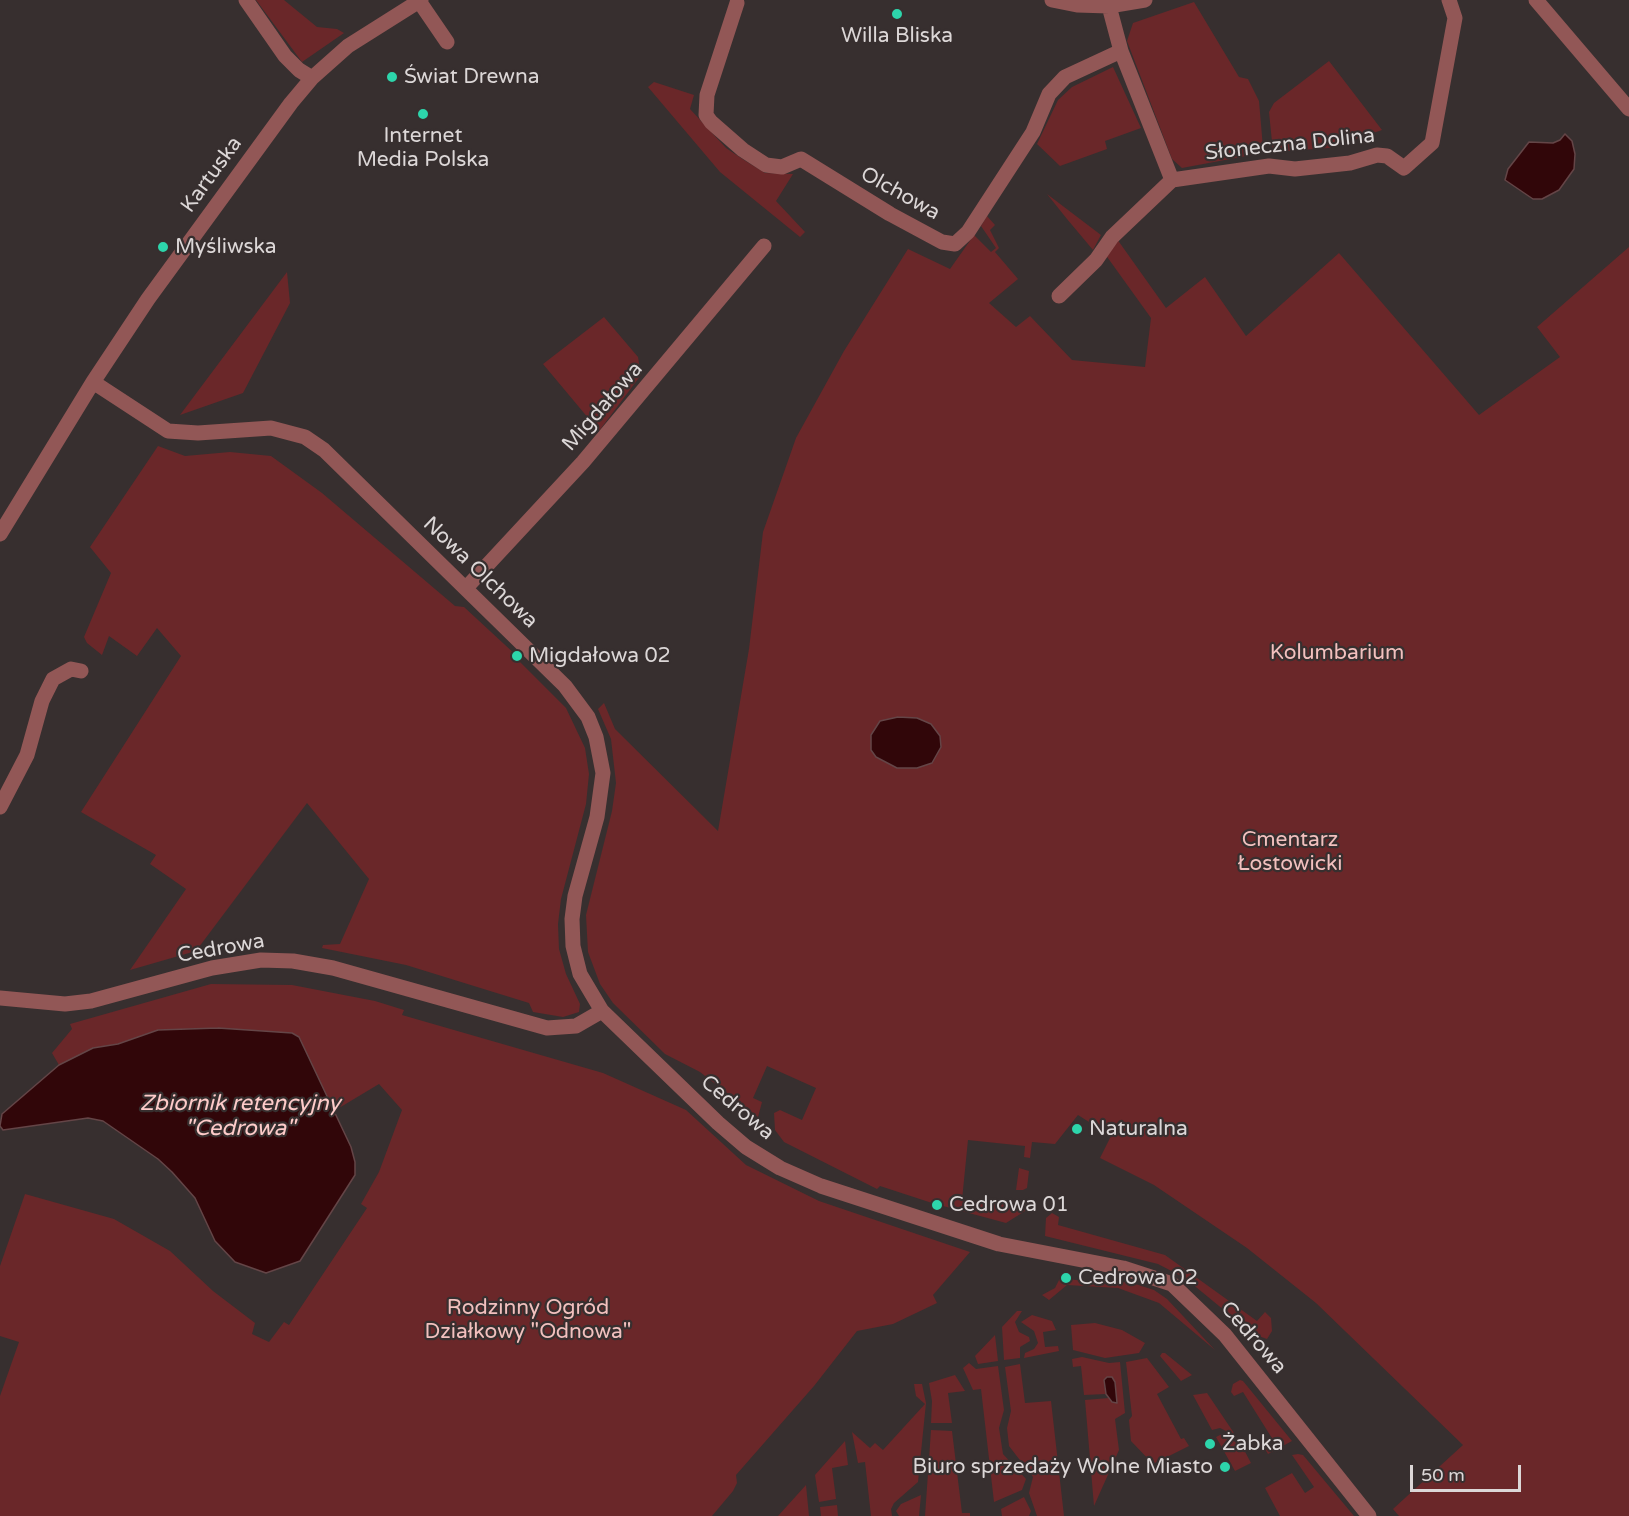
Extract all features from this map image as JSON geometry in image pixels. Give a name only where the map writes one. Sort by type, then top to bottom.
[{"type":"street","points":[[246,0],[285,56],[299,70],[312,78]]},
{"type":"street","points":[[420,0],[447,42]]},
{"type":"street","name":"Kartuska","points":[[0,534],[93,382],[231,183],[312,78],[348,46],[420,0]]},
{"type":"street","points":[[1052,0],[1077,5],[1109,6],[1145,0]]},
{"type":"street","name":"Słoneczna Dolina","points":[[1173,180],[1269,166],[1295,168],[1350,164],[1377,155],[1387,156],[1404,168],[1432,143],[1455,18],[1453,5],[1449,0]]},
{"type":"street","points":[[1536,0],[1629,110]]},
{"type":"street","name":"Olchowa","points":[[737,3],[707,95],[706,114],[711,122],[743,150],[766,165],[782,167],[801,159],[890,214],[942,242],[955,244],[968,232],[1033,132],[1049,94],[1065,77],[1121,51]]},
{"type":"street","points":[[1059,296],[1096,260],[1112,237],[1173,180],[1121,51],[1109,6]]},
{"type":"street","name":"Migdałowa","points":[[466,588],[598,446],[764,246]]},
{"type":"street","name":"Nowa Olchowa","points":[[93,382],[168,431],[198,434],[271,428],[305,437],[324,450],[565,686],[588,717],[601,755],[602,791],[572,919],[573,946],[580,974],[602,1011]]},
{"type":"street","points":[[0,807],[27,755],[42,701],[53,679],[71,669],[81,671]]},
{"type":"street","name":"Cedrowa","points":[[0,998],[80,1003],[227,965],[261,960],[283,960],[333,968],[547,1028],[576,1026],[602,1011],[718,1124],[746,1147],[780,1168],[821,1186],[999,1244],[1123,1268],[1172,1284],[1193,1301],[1225,1335],[1370,1516]]},
{"type":"green space","points":[[256,0],[284,0],[317,27],[337,29],[344,33],[302,62]]},
{"type":"green space","points":[[1194,2],[1239,77],[1248,79],[1259,101],[1263,148],[1257,154],[1182,168],[1172,159],[1127,41],[1133,23]]},
{"type":"green space","points":[[1329,61],[1382,130],[1329,148],[1273,152],[1269,112],[1274,103]]},
{"type":"green space","points":[[1113,67],[1141,128],[1105,141],[1107,149],[1060,166],[1037,144],[1058,100],[1072,87]]},
{"type":"green space","points":[[654,82],[694,95],[690,109],[726,148],[744,160],[765,173],[793,174],[776,201],[805,232],[800,237],[720,172],[648,87]]},
{"type":"green space","points":[[1047,194],[1101,235],[1093,250],[1067,219]]},
{"type":"green space","name":"Cmentarz Łostowicki","points":[[987,216],[995,225],[990,230],[999,248],[995,252],[1018,279],[989,303],[1016,327],[1030,316],[1072,360],[1145,367],[1151,318],[1105,254],[1117,239],[1166,308],[1205,277],[1246,336],[1339,253],[1479,415],[1560,357],[1537,327],[1629,247],[1629,1516],[1399,1516],[1393,1509],[1463,1445],[1316,1303],[1247,1248],[1154,1185],[1100,1158],[1111,1136],[1078,1115],[1055,1144],[1032,1142],[1030,1158],[1024,1157],[1025,1146],[968,1140],[962,1200],[1002,1205],[1005,1200],[1026,1204],[1025,1211],[1006,1223],[880,1186],[877,1189],[784,1142],[775,1130],[774,1113],[780,1110],[802,1120],[816,1088],[767,1066],[753,1098],[762,1102],[758,1117],[700,1072],[665,1054],[613,1003],[600,984],[588,952],[586,915],[612,811],[616,783],[611,739],[598,709],[604,703],[615,729],[718,831],[749,649],[763,532],[796,438],[844,351],[908,249],[950,269],[974,235],[991,252],[996,248],[981,226]]},
{"type":"green space","points":[[287,272],[290,303],[243,393],[180,415]]},
{"type":"green space","points":[[604,317],[638,357],[641,375],[599,431],[543,364]]},
{"type":"green space","points":[[158,446],[185,456],[230,452],[271,456],[322,493],[455,606],[464,607],[517,656],[516,658],[566,708],[585,748],[589,774],[586,804],[561,899],[558,924],[559,949],[566,974],[580,1004],[579,1012],[563,1017],[533,1012],[529,1003],[406,965],[322,948],[323,945],[340,944],[369,879],[307,803],[196,951],[130,970],[186,889],[150,864],[156,855],[81,812],[181,656],[157,628],[137,656],[109,636],[102,655],[87,643],[84,637],[111,573],[90,547]]},
{"type":"green space","name":"Rodzinny Ogród Działkowy \"Odnowa\"","points":[[211,984],[292,985],[375,1001],[404,1010],[402,1015],[603,1073],[686,1110],[746,1165],[819,1201],[970,1252],[933,1295],[937,1303],[893,1324],[857,1331],[814,1386],[736,1475],[737,1483],[733,1491],[712,1516],[0,1516],[0,1396],[19,1342],[0,1336],[0,1266],[25,1194],[114,1219],[170,1251],[213,1291],[255,1323],[252,1334],[269,1342],[284,1322],[289,1325],[367,1208],[361,1204],[379,1172],[402,1110],[379,1084],[334,1111],[299,1037],[158,1030],[118,1044],[93,1048],[59,1065],[52,1053],[72,1029],[70,1024]]},
{"type":"green space","points":[[1019,1168],[1029,1171],[1027,1188],[1023,1190],[1016,1190]]},
{"type":"green space","points":[[1052,1213],[1059,1217],[1058,1225],[1165,1255],[1257,1321],[1265,1312],[1271,1318],[1272,1331],[1267,1339],[1253,1334],[1185,1278],[1158,1264],[1045,1236],[1046,1218]]},
{"type":"green space","points":[[1060,1278],[1117,1285],[1126,1281],[1154,1290],[1167,1299],[1215,1350],[1159,1303],[1118,1288],[1067,1285],[1049,1300],[1042,1295],[1055,1288]]},
{"type":"green space","points":[[1017,1311],[1022,1311],[1015,1322],[1019,1332],[1029,1337],[1030,1341],[1020,1347],[1020,1358],[1004,1360],[1002,1327]]},
{"type":"green space","points":[[1032,1315],[1052,1321],[1056,1330],[1043,1332],[1045,1347],[1058,1346],[1059,1351],[1024,1358],[1025,1353],[1034,1349],[1038,1343],[1034,1331],[1021,1322]]},
{"type":"green space","points":[[1095,1323],[1122,1330],[1145,1343],[1139,1353],[1105,1358],[1073,1350],[1071,1325]]},
{"type":"green space","points":[[995,1335],[998,1361],[978,1364],[975,1356]]},
{"type":"green space","points":[[1162,1353],[1192,1375],[1181,1381],[1160,1356]]},
{"type":"green space","points":[[1082,1357],[1109,1363],[1120,1362],[1125,1413],[1115,1419],[1119,1450],[1094,1506],[1085,1400],[1109,1398],[1112,1402],[1116,1390],[1115,1382],[1104,1384],[1106,1394],[1084,1395],[1081,1366],[1073,1367],[1072,1359]]},
{"type":"green space","points":[[1147,1358],[1169,1387],[1157,1394],[1181,1439],[1184,1438],[1189,1446],[1153,1464],[1131,1441],[1129,1420],[1132,1416],[1126,1362]]},
{"type":"green space","points":[[969,1363],[976,1369],[998,1366],[1004,1410],[999,1428],[1003,1454],[1026,1479],[1022,1490],[994,1502],[981,1389],[973,1390],[963,1368]]},
{"type":"green space","points":[[1020,1364],[1025,1403],[1051,1401],[1064,1516],[1037,1516],[1029,1493],[1033,1477],[1009,1446],[1007,1428],[1011,1411],[1005,1367]]},
{"type":"green space","points":[[955,1375],[965,1391],[948,1393],[952,1423],[931,1423],[932,1401],[929,1383]]},
{"type":"green space","points":[[1240,1380],[1292,1441],[1268,1454],[1265,1449],[1275,1443],[1243,1392],[1234,1396],[1231,1392],[1233,1384]]},
{"type":"green space","points":[[914,1384],[922,1384],[926,1403],[918,1482],[894,1503],[891,1509],[892,1516],[871,1516],[865,1462],[858,1463],[852,1432],[870,1448],[875,1443],[883,1450],[925,1404],[916,1396]]},
{"type":"green space","points":[[1207,1393],[1236,1436],[1220,1428],[1212,1430],[1193,1395]]},
{"type":"green space","points":[[931,1430],[952,1431],[962,1513],[970,1513],[970,1516],[925,1516]]},
{"type":"green space","points":[[1222,1434],[1242,1446],[1251,1463],[1235,1471],[1216,1437]]},
{"type":"green space","points":[[845,1441],[848,1465],[832,1468],[836,1499],[819,1502],[815,1475]]},
{"type":"green space","points":[[1292,1455],[1303,1455],[1354,1516],[1280,1516],[1265,1488],[1292,1473],[1305,1493],[1314,1487]]},
{"type":"green space","points":[[806,1485],[809,1516],[778,1516]]},
{"type":"green space","points":[[921,1495],[919,1516],[899,1516],[896,1511],[901,1504]]},
{"type":"green space","points":[[1024,1497],[1031,1511],[1029,1516],[1002,1516],[1001,1509]]},
{"type":"green space","points":[[837,1505],[838,1516],[821,1516],[820,1507]]},
{"type":"water","points":[[1565,134],[1572,141],[1575,154],[1574,169],[1559,190],[1542,199],[1533,199],[1505,180],[1508,169],[1529,142],[1553,143]]},
{"type":"water","points":[[898,717],[917,718],[931,724],[940,736],[941,747],[932,763],[917,768],[897,768],[876,757],[871,750],[871,735],[880,721]]},
{"type":"water","name":"Zbiornik retencyjny \"Cedrowa\"","points":[[218,1028],[292,1033],[299,1037],[351,1147],[355,1162],[355,1175],[300,1261],[266,1273],[235,1262],[215,1241],[195,1198],[172,1172],[158,1159],[103,1121],[88,1118],[3,1130],[0,1126],[2,1114],[59,1065],[93,1048],[118,1044],[158,1030]]},
{"type":"water","points":[[1112,1377],[1115,1382],[1117,1403],[1112,1402],[1106,1394],[1104,1380]]},
{"type":"place","name":"Willa Bliska","points":[[897,14]]},
{"type":"place","name":"Świat Drewna","points":[[392,77]]},
{"type":"place","name":"Internet Media Polska","points":[[423,114]]},
{"type":"place","name":"Myśliwska","points":[[163,247]]},
{"type":"place","name":"Migdałowa 02","points":[[517,656]]},
{"type":"place","name":"Naturalna","points":[[1077,1129]]},
{"type":"place","name":"Cedrowa 01","points":[[937,1205]]},
{"type":"place","name":"Cedrowa 02","points":[[1066,1278]]},
{"type":"place","name":"Żabka","points":[[1210,1444]]},
{"type":"place","name":"Biuro sprzedaży Wolne Miasto","points":[[1225,1467]]},
{"type":"park label","name":"Kolumbarium","points":[[1337,653]]}]
